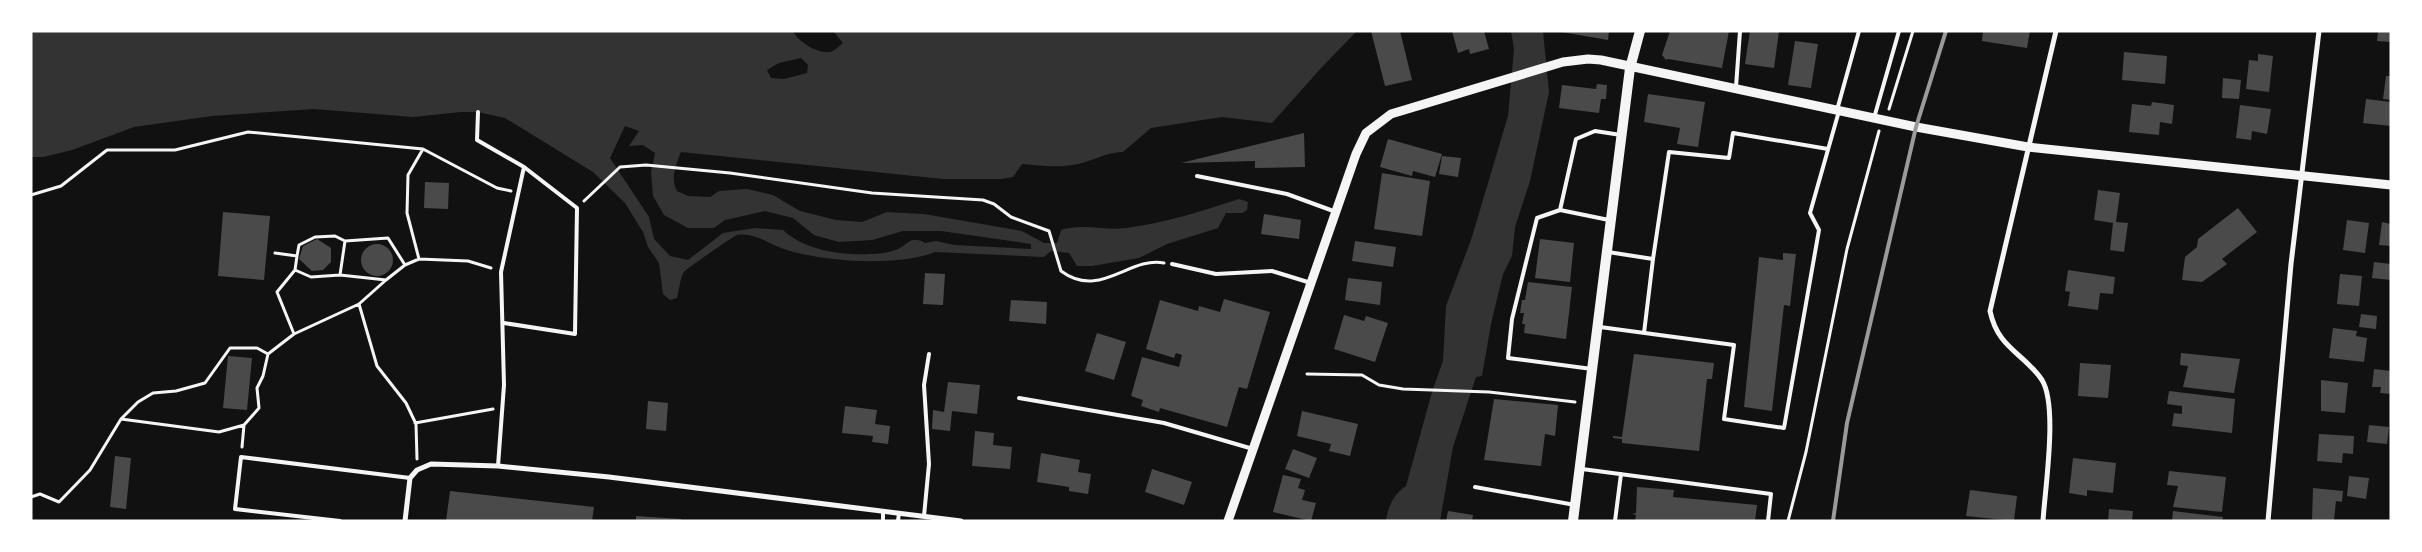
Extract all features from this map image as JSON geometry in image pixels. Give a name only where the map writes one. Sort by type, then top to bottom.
[{"type":"main road","points":[[1573,521],[1630,68],[1640,31]]},
{"type":"street","points":[[2042,521],[2050,410],[2047,391],[2033,369],[2015,355],[1993,327],[1990,311],[2056,31]]},
{"type":"street","points":[[2268,521],[2291,264],[2303,174],[2318,31]]},
{"type":"street","points":[[1228,521],[1358,148],[1366,133],[1372,126],[1391,114],[1549,66],[1588,59],[1838,111],[2028,147],[2303,174],[2391,185]]},
{"type":"street","points":[[405,521],[410,478],[417,470],[431,464],[498,466],[609,477],[961,521]]},
{"type":"lane","points":[[1736,90],[1740,31]]},
{"type":"lane","points":[[1597,327],[1734,345],[1724,419],[1784,428],[1819,230],[1810,213],[1859,31]]},
{"type":"lane","points":[[1874,118],[1899,31]]},
{"type":"lane","points":[[478,112],[477,140],[524,167],[577,208],[575,334],[504,323]]},
{"type":"lane","points":[[1560,210],[1576,139],[1595,131],[1621,136]]},
{"type":"lane","points":[[1644,333],[1653,259],[1670,152],[1729,158],[1733,133],[1828,149]]},
{"type":"lane","points":[[498,466],[503,407],[504,323],[501,272],[524,167]]},
{"type":"lane","points":[[1197,176],[1287,194],[1336,212]]},
{"type":"lane","points":[[1592,369],[1508,358],[1512,319],[1537,218],[1560,210],[1611,220]]},
{"type":"lane","points":[[1607,252],[1653,259]]},
{"type":"lane","points":[[1172,264],[1216,274],[1272,272],[1311,283]]},
{"type":"lane","points":[[924,516],[929,464],[924,385],[929,354]]},
{"type":"lane","points":[[1019,398],[1164,423],[1253,449]]},
{"type":"lane","points":[[340,521],[235,509],[241,457],[410,478]]},
{"type":"lane","points":[[1579,468],[1771,494],[1768,521]]},
{"type":"lane","points":[[1615,521],[1620,474]]},
{"type":"lane","points":[[1475,487],[1575,505]]},
{"type":"lane","points":[[883,511],[883,521]]},
{"type":"lane","points":[[898,521],[899,513]]},
{"type":"path","points":[[1892,105],[1913,31]]},
{"type":"path","points":[[31,194],[61,186],[107,150],[175,150],[248,132],[423,149],[498,188],[518,193]]},
{"type":"path","points":[[1788,521],[1806,452],[1847,249],[1877,134]]},
{"type":"path","points":[[419,260],[407,213],[408,175],[423,149]]},
{"type":"path","points":[[577,208],[620,168],[646,165],[680,170],[730,173],[872,194],[982,200],[994,204],[1011,217],[1049,231],[1062,271],[1067,275],[1088,282],[1123,273],[1154,260],[1172,264]]},
{"type":"path","points":[[294,334],[277,292],[295,270],[299,245],[315,237],[335,236],[345,241],[388,238],[405,265]]},
{"type":"path","points":[[340,274],[345,241]]},
{"type":"path","points":[[275,253],[297,256]]},
{"type":"path","points":[[121,419],[218,432],[244,425],[259,408],[257,388],[263,376],[268,354],[294,334],[359,304],[405,265],[419,260],[468,261],[501,272]]},
{"type":"path","points":[[295,270],[311,277],[340,274],[386,280]]},
{"type":"path","points":[[359,304],[377,366],[406,403],[415,423],[417,470]]},
{"type":"path","points":[[31,497],[40,494],[59,502],[90,470],[121,419],[138,402],[153,393],[205,383],[230,348],[257,348],[268,354]]},
{"type":"path","points":[[1307,374],[1362,375],[1379,385],[1403,389],[1489,392],[1588,404]]},
{"type":"path","points":[[415,423],[503,407]]},
{"type":"path","points":[[241,457],[244,425]]},
{"type":"shaded area","points":[[31,31],[793,31],[799,39],[814,49],[830,52],[843,43],[833,31],[1357,31],[1272,123],[1222,117],[1151,128],[1123,152],[1078,164],[1043,166],[1022,164],[1013,177],[1001,179],[943,179],[681,152],[674,172],[677,191],[688,196],[710,197],[719,191],[747,189],[773,195],[800,211],[836,220],[862,222],[887,212],[924,214],[1022,231],[1044,243],[1057,243],[1061,230],[1069,228],[1110,229],[1141,226],[1169,220],[1239,199],[1248,202],[1247,210],[1242,213],[1226,213],[1218,228],[1167,244],[1139,258],[1092,266],[1077,266],[1069,253],[1051,251],[1044,257],[935,252],[901,260],[858,261],[797,253],[755,236],[743,234],[737,235],[684,272],[677,298],[670,300],[663,294],[659,263],[648,247],[643,232],[625,203],[593,172],[505,118],[478,112],[413,117],[314,109],[212,116],[134,127],[72,150],[43,157],[31,157]],"holes":[[[801,58],[808,65],[807,73],[784,79],[771,78],[767,70],[779,63]],[[625,126],[639,131],[629,146],[643,145],[655,153],[651,172],[653,196],[664,215],[688,228],[714,228],[725,220],[765,211],[793,218],[814,235],[839,242],[872,240],[903,231],[941,231],[1031,244],[1031,249],[954,245],[936,241],[925,243],[914,240],[889,252],[848,254],[812,247],[783,230],[755,228],[723,233],[688,260],[670,256],[654,239],[649,217],[610,158]]]},
{"type":"shaded area","points":[[1511,31],[1543,31],[1549,92],[1530,181],[1515,227],[1512,256],[1503,274],[1491,324],[1482,376],[1476,377],[1453,447],[1440,521],[1386,521],[1392,501],[1406,486],[1432,392],[1443,361],[1446,306],[1471,240],[1508,116],[1514,49]]},
{"type":"building","points":[[1371,31],[1400,31],[1412,80],[1385,86]]},
{"type":"building","points":[[1452,31],[1484,31],[1489,49],[1470,54],[1469,49],[1458,53]]},
{"type":"building","points":[[1556,31],[1609,31],[1608,40]]},
{"type":"building","points":[[1670,31],[1729,31],[1722,68],[1666,60],[1662,55]]},
{"type":"building","points":[[1750,31],[1779,31],[1774,68],[1745,64]]},
{"type":"building","points":[[1983,31],[2030,31],[2027,48],[1982,41]]},
{"type":"building","points":[[2378,31],[2391,31],[2391,42],[2377,41]]},
{"type":"building","points":[[1795,41],[1818,44],[1811,88],[1788,85]]},
{"type":"building","points":[[2124,52],[2167,56],[2165,84],[2122,80]]},
{"type":"building","points":[[2258,54],[2273,56],[2269,92],[2246,89],[2249,60],[2258,61]]},
{"type":"building","points":[[2386,76],[2391,76],[2391,100],[2383,99]]},
{"type":"building","points":[[2223,78],[2241,80],[2239,99],[2222,98]]},
{"type":"building","points":[[1597,84],[1607,85],[1606,99],[1601,99],[1599,113],[1559,108],[1562,85],[1596,89]]},
{"type":"building","points":[[1648,94],[1705,102],[1698,147],[1677,144],[1680,128],[1644,122]]},
{"type":"building","points":[[2366,99],[2391,102],[2391,126],[2363,123]]},
{"type":"building","points":[[2152,102],[2174,105],[2172,124],[2160,122],[2159,135],[2129,132],[2132,104],[2151,106]]},
{"type":"building","points":[[2240,105],[2271,109],[2267,134],[2252,131],[2251,140],[2236,138]]},
{"type":"building","points":[[1304,133],[1305,167],[1255,168],[1255,161],[1181,163]]},
{"type":"building","points":[[1388,139],[1442,154],[1435,177],[1413,171],[1412,176],[1380,167]]},
{"type":"building","points":[[1442,156],[1461,158],[1458,177],[1439,174]]},
{"type":"building","points":[[1382,173],[1430,181],[1422,236],[1374,229]]},
{"type":"building","points":[[425,182],[449,183],[448,209],[424,208]]},
{"type":"building","points":[[2098,190],[2120,193],[2116,222],[2128,223],[2124,252],[2110,250],[2113,223],[2094,220]]},
{"type":"building","points":[[2238,208],[2257,232],[2222,259],[2227,264],[2202,282],[2182,280],[2185,257],[2197,247],[2198,239]]},
{"type":"building","points":[[223,212],[270,216],[264,280],[218,276]]},
{"type":"building","points":[[1264,214],[1301,220],[1299,239],[1261,234]]},
{"type":"building","points":[[2347,220],[2369,223],[2365,253],[2343,250]]},
{"type":"building","points":[[2382,222],[2391,224],[2391,246],[2379,245]]},
{"type":"building","points":[[317,239],[331,248],[331,262],[323,270],[312,271],[299,259],[303,246]]},
{"type":"building","points":[[1540,239],[1574,243],[1570,282],[1535,278]]},
{"type":"building","points":[[1355,241],[1396,247],[1393,267],[1352,261]]},
{"type":"building","points":[[377,244],[383,245],[388,249],[392,254],[392,266],[388,271],[383,275],[377,276],[371,275],[366,271],[362,266],[361,260],[362,254],[366,249],[371,245]]},
{"type":"building","points":[[1783,253],[1796,254],[1790,306],[1784,305],[1772,411],[1744,407],[1759,257],[1783,260]]},
{"type":"building","points":[[2374,262],[2391,264],[2391,280],[2372,278]]},
{"type":"building","points":[[2068,270],[2115,277],[2113,294],[2100,293],[2098,310],[2068,306],[2070,292],[2065,291]]},
{"type":"building","points":[[925,273],[945,274],[943,305],[923,304]]},
{"type":"building","points":[[2340,274],[2362,276],[2359,306],[2337,304]]},
{"type":"building","points":[[1348,278],[1382,282],[1380,305],[1345,300]]},
{"type":"building","points":[[1528,282],[1572,287],[1566,339],[1524,333],[1525,324],[1522,324],[1524,313],[1520,313],[1522,300],[1525,300]]},
{"type":"building","points":[[1224,299],[1270,312],[1247,389],[1239,387],[1227,427],[1160,408],[1159,412],[1141,406],[1143,400],[1131,396],[1142,357],[1179,367],[1182,355],[1176,353],[1174,358],[1146,349],[1160,300],[1198,311],[1199,306],[1220,312]]},
{"type":"building","points":[[1011,300],[1047,302],[1046,324],[1009,321]]},
{"type":"building","points":[[2361,314],[2377,316],[2376,329],[2359,327]]},
{"type":"building","points":[[1344,315],[1364,321],[1366,316],[1388,323],[1375,362],[1334,349]]},
{"type":"building","points":[[2333,328],[2357,331],[2356,336],[2367,338],[2364,362],[2329,358]]},
{"type":"building","points":[[1097,333],[1126,342],[1114,380],[1085,371]]},
{"type":"building","points":[[2181,353],[2240,359],[2234,393],[2183,387],[2188,366],[2180,365]]},
{"type":"building","points":[[1634,354],[1714,363],[1712,379],[1707,379],[1699,451],[1622,443],[1622,439],[1613,438],[1613,436],[1622,437]]},
{"type":"building","points":[[228,356],[252,358],[247,410],[223,408]]},
{"type":"building","points":[[2080,363],[2111,365],[2108,398],[2078,396]]},
{"type":"building","points":[[2374,369],[2391,371],[2391,394],[2380,393],[2381,387],[2372,387]]},
{"type":"building","points":[[2321,380],[2348,383],[2345,413],[2321,411]]},
{"type":"building","points":[[948,382],[980,385],[977,414],[952,411],[950,431],[932,429],[933,410],[944,412]]},
{"type":"building","points":[[2169,391],[2235,399],[2232,433],[2172,426],[2174,413],[2182,414],[2182,406],[2167,404]]},
{"type":"building","points":[[1494,399],[1558,405],[1555,436],[1545,434],[1541,466],[1484,460]]},
{"type":"building","points":[[648,401],[668,403],[666,431],[646,429]]},
{"type":"building","points":[[845,406],[877,410],[875,424],[890,426],[888,444],[872,442],[873,436],[842,433]]},
{"type":"building","points":[[1302,411],[1358,424],[1350,456],[1329,451],[1331,444],[1297,436]]},
{"type":"building","points":[[2369,425],[2389,427],[2387,444],[2367,442]]},
{"type":"building","points":[[975,431],[994,433],[993,445],[1012,447],[1010,469],[972,466]]},
{"type":"building","points":[[2319,434],[2354,436],[2353,454],[2343,453],[2342,463],[2317,461]]},
{"type":"building","points":[[1293,449],[1317,458],[1309,478],[1285,469]]},
{"type":"building","points":[[1041,453],[1080,460],[1078,472],[1091,474],[1088,494],[1069,491],[1069,487],[1037,482]]},
{"type":"building","points":[[115,456],[131,458],[126,509],[110,507]]},
{"type":"building","points":[[2073,458],[2116,463],[2113,493],[2087,490],[2087,496],[2069,493]]},
{"type":"building","points":[[1152,469],[1192,482],[1184,505],[1145,492]]},
{"type":"building","points":[[2169,471],[2226,477],[2222,512],[2173,507],[2178,486],[2167,485]]},
{"type":"building","points":[[1283,475],[1301,479],[1298,488],[1305,490],[1302,500],[1316,503],[1311,521],[1273,512]]},
{"type":"building","points":[[2349,476],[2369,478],[2366,499],[2347,496]]},
{"type":"building","points":[[1637,487],[1674,490],[1673,497],[1757,505],[1755,521],[1635,521],[1636,515],[1632,514],[1636,513]]},
{"type":"building","points":[[2313,488],[2343,491],[2342,502],[2336,501],[2334,521],[2312,520]]},
{"type":"building","points":[[1970,490],[2017,496],[2014,521],[1966,516]]},
{"type":"building","points":[[450,491],[594,507],[592,521],[446,521]]},
{"type":"building","points":[[2109,509],[2133,511],[2132,521],[2108,521]]},
{"type":"building","points":[[1448,511],[1473,515],[1472,521],[1446,521]]},
{"type":"building","points":[[2173,511],[2223,517],[2222,521],[2172,521]]},
{"type":"building","points":[[636,516],[681,519],[681,521],[636,521]]},
{"type":"railway","points":[[1833,521],[1847,423],[1916,127],[1946,31]]}]
